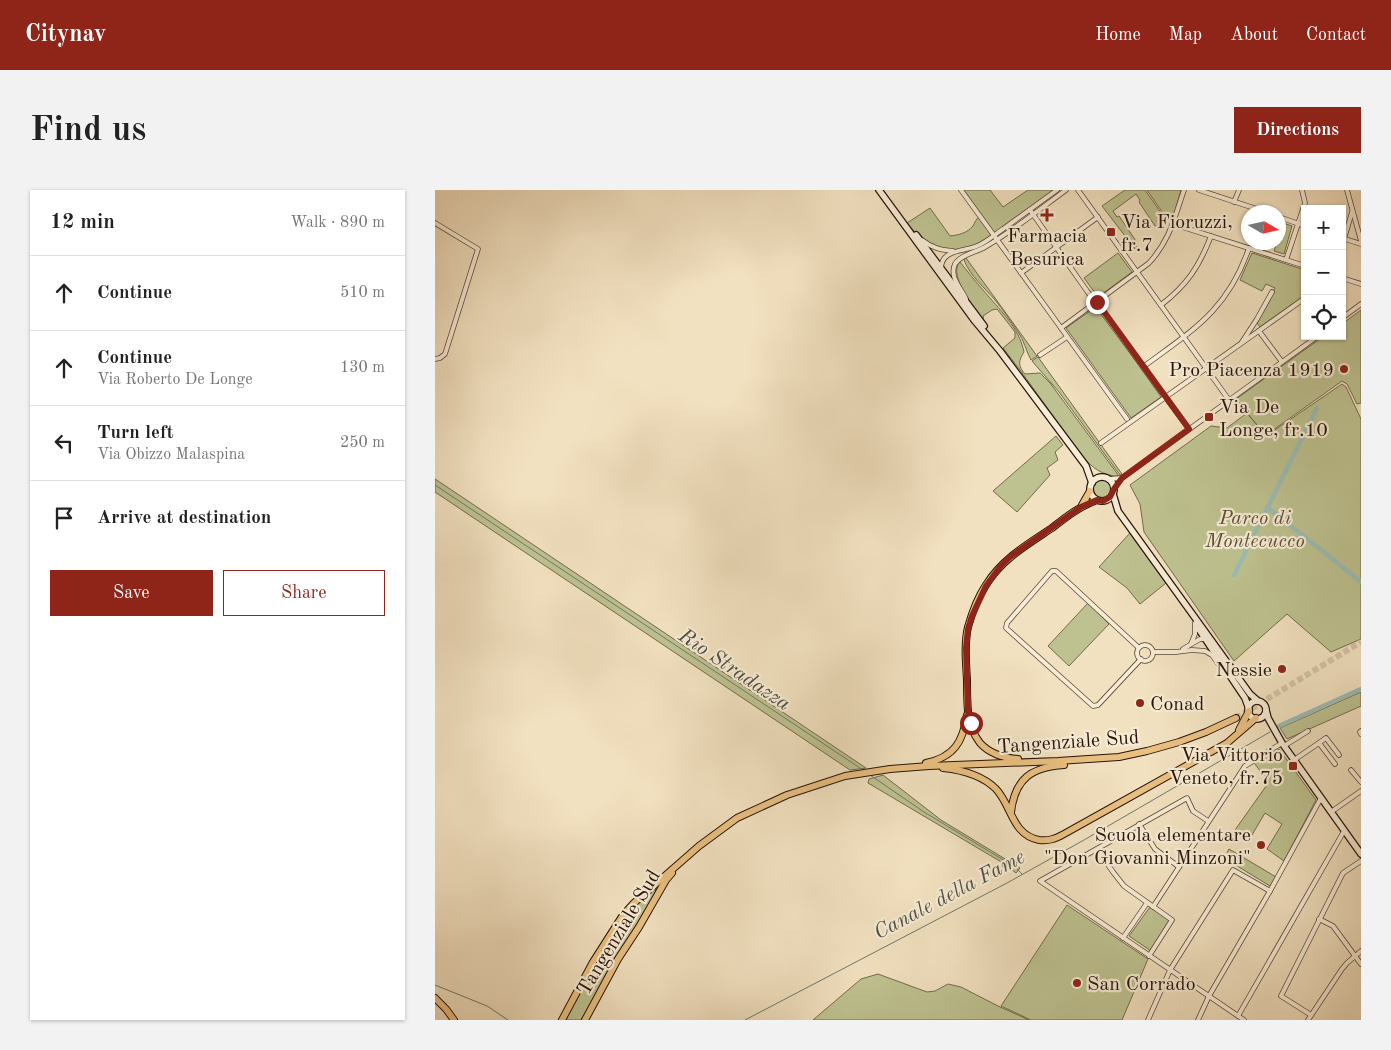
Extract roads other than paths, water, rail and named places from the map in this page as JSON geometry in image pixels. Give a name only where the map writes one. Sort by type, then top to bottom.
[{"type":"main road","points":[[881,190],[971,307],[1000,351]]},
{"type":"main road","points":[[881,190],[960,301],[1086,466],[1101,477],[1109,479],[1113,485],[1118,510],[1250,694],[1265,705],[1269,725],[1361,854]]},
{"type":"main road","points":[[1086,466],[1092,483]]},
{"type":"main road","points":[[1081,507],[1094,480],[1101,477]]},
{"type":"main road","points":[[1090,491],[1091,494],[1118,510]]},
{"type":"main road","points":[[900,769],[936,760],[950,753],[964,734],[968,711],[966,648],[968,629],[986,586],[997,571],[1010,557],[1081,507],[1100,500],[1107,500],[1113,491]]},
{"type":"main road","points":[[1180,598],[1245,698],[1252,716],[1269,725]]},
{"type":"main road","points":[[1237,734],[1253,702],[1259,701]]},
{"type":"main road","points":[[919,767],[957,770],[979,777],[996,789],[1015,822],[1025,835],[1033,839],[1050,840],[1227,743],[1256,718],[1264,715],[1266,710]]},
{"type":"main road","points":[[968,711],[975,734],[988,750],[1001,756],[1012,758],[1054,761]]},
{"type":"main road","name":"Tangenziale Sud","points":[[562,1020],[593,962],[623,915],[643,893],[699,846],[737,818],[787,795],[845,776],[900,769],[1104,758],[1147,751],[1206,732],[1236,718]]},
{"type":"main road","points":[[1011,814],[1015,791],[1025,779],[1040,769],[1104,758]]},
{"type":"main road","name":"Tangenziale Sud","points":[[585,1020],[618,959],[666,880],[681,863]]},
{"type":"main road","points":[[435,998],[454,1020]]},
{"type":"street","points":[[961,190],[1127,419]]},
{"type":"street","points":[[960,301],[959,296],[941,272],[941,267],[947,255],[986,242],[1057,190]]},
{"type":"street","points":[[971,307],[955,280],[953,273],[958,260],[997,240],[1066,190]]},
{"type":"street","points":[[1078,190],[1229,400]]},
{"type":"street","points":[[1061,328],[1149,263],[1159,252],[1173,224],[1184,190]]},
{"type":"street","points":[[1199,190],[1244,205]]},
{"type":"street","points":[[1235,202],[1239,190]]},
{"type":"street","points":[[1286,260],[1305,203],[1302,190]]},
{"type":"street","points":[[1346,239],[1361,243],[1347,190]]},
{"type":"street","points":[[1030,210],[1189,429]]},
{"type":"street","points":[[1346,230],[1353,210]]},
{"type":"street","points":[[1021,273],[1097,217]]},
{"type":"street","points":[[1286,219],[1301,224]]},
{"type":"street","points":[[435,223],[478,249],[445,354],[435,359]]},
{"type":"street","points":[[1173,224],[1241,245]]},
{"type":"street","points":[[914,232],[930,246],[960,251]]},
{"type":"street","points":[[1161,305],[1192,274],[1202,258],[1211,236]]},
{"type":"street","points":[[1143,367],[1210,316],[1235,283],[1248,250]]},
{"type":"street","points":[[1255,250],[1301,265]]},
{"type":"street","points":[[1346,279],[1361,284]]},
{"type":"street","points":[[1241,344],[1272,292]]},
{"type":"street","points":[[1101,443],[1301,301]]},
{"type":"street","points":[[1346,315],[1361,304]]},
{"type":"street","points":[[1259,331],[1282,362]]},
{"type":"street","points":[[1040,355],[1067,337]]},
{"type":"street","points":[[1113,491],[1122,478],[1312,340]]},
{"type":"street","points":[[1109,479],[1122,478]]},
{"type":"street","points":[[1139,648],[1056,571],[1052,571],[1007,622],[1006,628],[1093,706],[1098,706],[1141,660],[1149,659],[1153,652]]},
{"type":"street","points":[[1190,646],[1195,634],[1195,623]]},
{"type":"street","points":[[1176,652],[1205,638],[1209,640],[1233,670]]},
{"type":"street","points":[[1139,648],[1143,645],[1148,646],[1153,652]]},
{"type":"street","points":[[1139,648],[1138,656],[1141,660]]},
{"type":"street","points":[[1153,652],[1205,651],[1225,668]]},
{"type":"street","points":[[1153,907],[1245,766],[1308,731]]},
{"type":"street","points":[[1294,760],[1326,738],[1339,755]]},
{"type":"street","points":[[1319,743],[1335,764]]},
{"type":"street","points":[[1351,770],[1361,782]]},
{"type":"street","points":[[1331,812],[1361,791]]},
{"type":"street","points":[[1209,822],[1193,811],[1187,798],[1040,881],[1244,1020]]},
{"type":"street","points":[[1204,1020],[1198,1019],[1209,996],[1321,798]]},
{"type":"street","points":[[1139,824],[1155,849],[1179,867]]},
{"type":"street","points":[[1238,1016],[1344,831]]},
{"type":"street","points":[[1097,848],[1124,886],[1172,920],[1149,956]]},
{"type":"street","points":[[1311,1015],[1281,996],[1343,873],[1361,861]]},
{"type":"street","points":[[1148,1020],[1170,970],[1233,870],[1270,891]]},
{"type":"street","points":[[1123,938],[1147,903]]},
{"type":"street","points":[[1319,919],[1333,926],[1361,964]]},
{"type":"street","points":[[1308,1020],[1342,969],[1361,951]]},
{"type":"waterway","points":[[1234,575],[1317,408]]},
{"type":"waterway","name":"Rio Stradazza","points":[[435,485],[863,770]]},
{"type":"waterway","points":[[1267,507],[1361,582]]},
{"type":"waterway","name":"Canale della Fame","points":[[1279,726],[1361,689]]},
{"type":"waterway","name":"Canale della Fame","points":[[745,1020],[1007,883],[1270,732]]},
{"type":"waterway","name":"Rio Stradazza","points":[[870,775],[924,812],[1015,867],[1022,874]]},
{"type":"waterway","points":[[435,985],[487,1006],[508,1020]]},
{"type":"tunnel","points":[[1236,718],[1361,642]]},
{"type":"place","name":"Farmacia Besurica","points":[[1047,215]]},
{"type":"place","name":"Via Fioruzzi, fr.7","points":[[1111,232]]},
{"type":"place","name":"Pro Piacenza 1919","points":[[1344,369]]},
{"type":"place","name":"Via De Longe, fr.10","points":[[1209,417]]},
{"type":"place","name":"Nessie","points":[[1282,669]]},
{"type":"place","name":"Conad","points":[[1140,703]]},
{"type":"place","name":"Via Vittorio Veneto, fr.75","points":[[1293,766]]},
{"type":"place","name":"Scuola elementare \"Don Giovanni Minzoni\"","points":[[1261,845]]},
{"type":"place","name":"San Corrado","points":[[1077,983]]},
{"type":"park label","name":"Parco di Montecucco","points":[[1255,528]]}]
